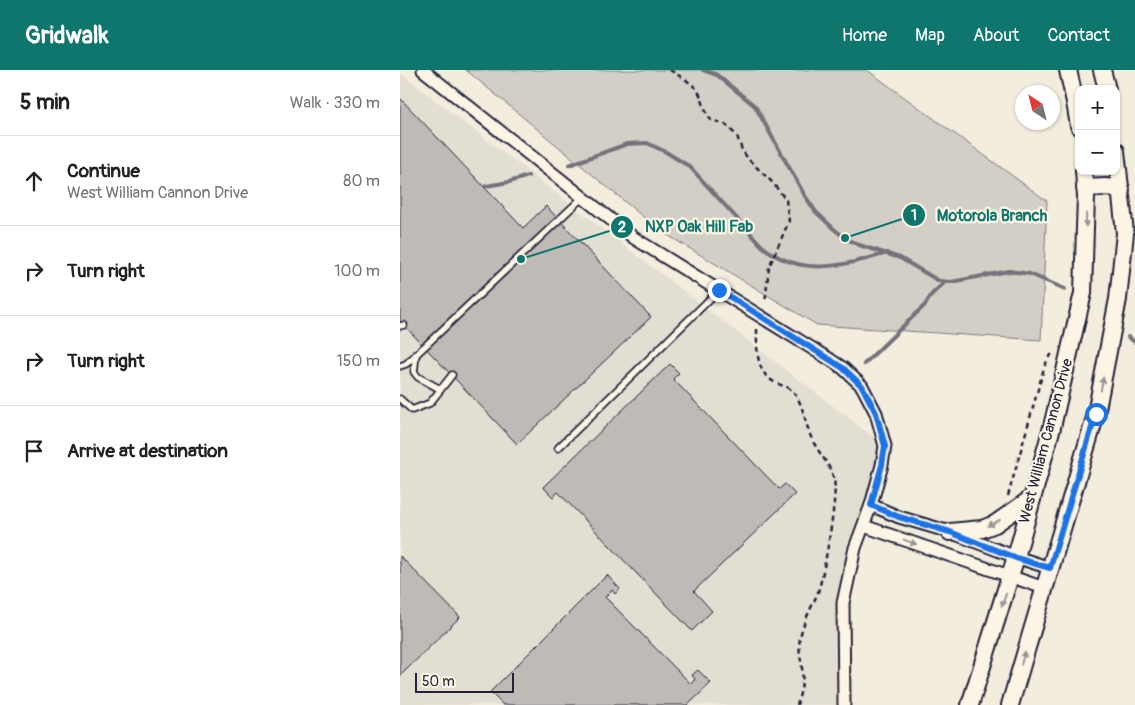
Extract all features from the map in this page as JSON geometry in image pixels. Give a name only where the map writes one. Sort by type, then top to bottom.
[{"type":"main road","points":[[1068,70],[1075,102]]},
{"type":"main road","points":[[1102,70],[1106,85]]},
{"type":"main road","name":"West William Cannon Drive","points":[[970,705],[1011,577],[1052,427],[1083,293],[1086,196],[1084,175]]},
{"type":"main road","points":[[1010,705],[1096,414],[1118,300],[1125,233],[1119,175]]},
{"type":"main road","points":[[1085,188],[1105,187],[1121,189]]},
{"type":"main road","points":[[950,532],[982,529],[995,524],[1032,498]]},
{"type":"street","points":[[423,70],[634,238],[843,368],[862,386],[876,413],[885,446],[871,505],[855,548],[843,603],[844,705]]},
{"type":"street","points":[[871,505],[899,517],[950,532],[1016,558],[1050,568]]},
{"type":"street","points":[[864,526],[1044,588]]},
{"type":"lane","points":[[400,371],[403,365],[583,197]]},
{"type":"lane","points":[[558,448],[719,290]]},
{"type":"lane","points":[[416,354],[414,372],[418,377],[440,389]]},
{"type":"lane","points":[[400,399],[412,410],[430,403],[452,375]]},
{"type":"path","points":[[670,70],[691,83],[700,94],[704,110],[711,120],[725,124],[737,136],[742,150],[749,160],[773,183],[786,200],[789,221],[769,267],[765,303]]},
{"type":"path","points":[[757,329],[757,355],[760,366],[776,383],[789,388],[794,393],[799,401],[811,438],[825,458],[834,480],[835,493],[824,568],[800,638],[799,653],[802,669],[802,686],[797,705]]},
{"type":"path","points":[[1007,500],[1046,361],[1058,346]]},
{"type":"shaded area","points":[[466,70],[867,70],[1047,201],[1041,340],[817,325],[659,230]]},
{"type":"shaded area","points":[[400,73],[885,446],[849,575],[849,705],[400,705]]},
{"type":"building","points":[[400,98],[523,228],[546,206],[651,317],[517,444],[400,321]]},
{"type":"building","points":[[670,364],[679,373],[673,379],[779,489],[785,484],[795,494],[694,591],[712,611],[692,631],[558,492],[553,497],[543,487]]},
{"type":"building","points":[[400,556],[460,617],[400,676]]},
{"type":"building","points":[[607,575],[620,589],[615,594],[612,590],[605,597],[691,684],[695,679],[692,675],[698,670],[711,683],[688,705],[503,705],[490,692]]},
{"type":"waterway","points":[[703,70],[717,75],[755,106],[805,196],[816,212],[845,238],[859,245],[900,258],[939,281],[951,282],[1009,271],[1030,274],[1065,289]]},
{"type":"waterway","points":[[569,165],[627,144],[647,143],[690,167],[762,246],[777,256],[807,266],[823,266],[855,262],[887,253]]},
{"type":"waterway","points":[[486,186],[528,176]]},
{"type":"waterway","points":[[864,364],[925,305],[932,294],[945,282]]},
{"type":"waterway","points":[[1128,337],[1135,342]]},
{"type":"place","name":"Motorola Branch","points":[[845,238]]},
{"type":"place","name":"NXP Oak Hill Fab","points":[[521,259]]},
{"type":"route","points":[[719,290],[843,368],[862,386],[876,413],[885,446],[871,505],[899,517],[950,532],[1016,558],[1050,568],[1096,414]]}]
